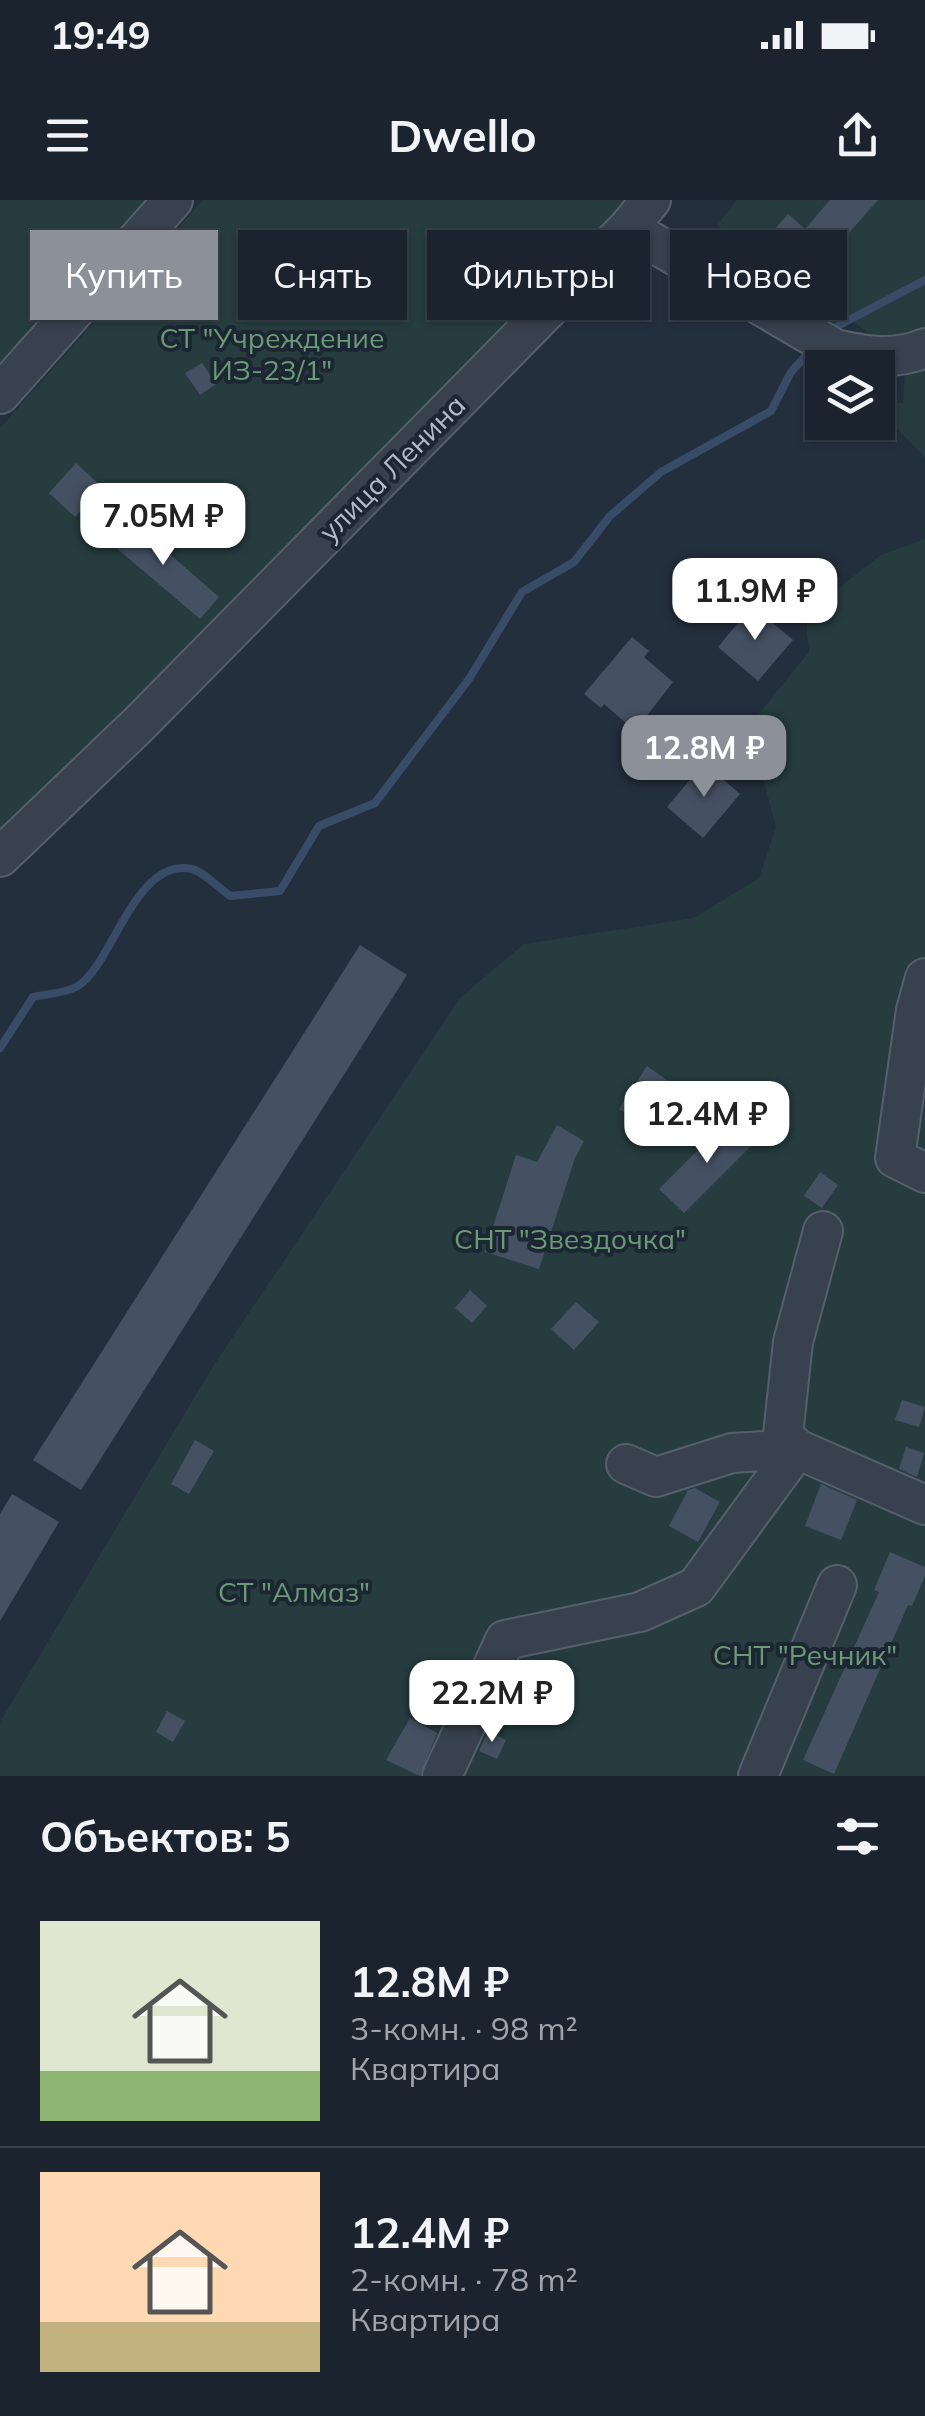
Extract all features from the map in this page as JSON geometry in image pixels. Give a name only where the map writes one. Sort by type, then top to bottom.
[{"type":"street","points":[[0,394],[173,200]]},
{"type":"street","points":[[640,214],[820,339],[868,356],[908,356],[925,348]]},
{"type":"street","name":"улица Ленина","points":[[0,856],[138,725],[640,214]]},
{"type":"street","points":[[925,978],[916,1010],[895,1158],[925,1172]]},
{"type":"street","points":[[823,1231],[793,1342],[784,1435],[797,1449],[925,1505]]},
{"type":"street","points":[[626,1464],[656,1477],[732,1453],[797,1449]]},
{"type":"street","points":[[442,1776],[505,1640],[640,1612],[696,1587],[797,1449]]},
{"type":"street","points":[[758,1776],[837,1585]]},
{"type":"green space","points":[[0,200],[172,200],[144,230],[30,230],[30,320],[61,320],[0,386]]},
{"type":"green space","name":"СТ \"Учреждение ИЗ-23/1\"","points":[[203,200],[631,200],[601,230],[427,230],[427,320],[513,320],[128,711],[0,831],[0,428],[96,320],[218,320],[218,230],[176,230]]},
{"type":"green space","points":[[737,200],[925,200],[925,457],[895,426],[895,403],[903,403],[906,348],[875,339],[847,316],[847,230],[723,230],[717,225]]},
{"type":"green space","points":[[925,539],[925,1776],[0,1776],[0,1722],[212,1368],[460,998],[524,944],[694,918],[759,878],[776,827],[749,726],[809,652],[805,614],[881,555]]},
{"type":"building","points":[[830,200],[878,200],[847,235],[847,230],[774,230],[788,214],[805,229]]},
{"type":"building","points":[[202,363],[216,384],[200,395],[185,373]]},
{"type":"building","points":[[76,463],[102,487],[75,517],[49,493]]},
{"type":"building","points":[[127,517],[219,597],[200,619],[107,540]]},
{"type":"building","points":[[752,606],[793,640],[758,681],[718,647]]},
{"type":"building","points":[[632,637],[649,651],[644,657],[673,682],[635,731],[604,704],[601,708],[584,694]]},
{"type":"building","points":[[704,763],[740,794],[703,838],[667,807]]},
{"type":"building","points":[[360,945],[407,975],[81,1490],[33,1460]]},
{"type":"building","points":[[647,1066],[674,1085],[646,1127],[619,1109]]},
{"type":"building","points":[[730,1118],[754,1143],[684,1213],[659,1189]]},
{"type":"building","points":[[557,1125],[584,1141],[539,1269],[485,1252],[516,1155],[537,1162]]},
{"type":"building","points":[[820,1172],[838,1185],[822,1208],[804,1196]]},
{"type":"building","points":[[470,1290],[487,1306],[472,1323],[455,1308]]},
{"type":"building","points":[[576,1302],[599,1322],[574,1350],[551,1329]]},
{"type":"building","points":[[902,1400],[925,1407],[919,1427],[895,1420]]},
{"type":"building","points":[[195,1440],[214,1451],[189,1494],[171,1484]]},
{"type":"building","points":[[906,1447],[924,1453],[917,1477],[899,1469]]},
{"type":"building","points":[[821,1484],[857,1500],[841,1540],[805,1526]]},
{"type":"building","points":[[695,1488],[720,1502],[698,1542],[669,1526],[688,1490]]},
{"type":"building","points":[[12,1494],[59,1522],[0,1621],[0,1514]]},
{"type":"building","points":[[890,1552],[925,1567],[925,1576],[912,1606],[908,1605],[834,1774],[803,1760],[879,1592],[874,1590]]},
{"type":"building","points":[[167,1711],[185,1721],[173,1742],[156,1732]]},
{"type":"building","points":[[410,1718],[437,1733],[420,1776],[386,1760]]},
{"type":"building","points":[[488,1731],[506,1740],[497,1759],[479,1751]]},
{"type":"waterway","points":[[828,331],[925,280]]},
{"type":"waterway","points":[[0,1048],[33,997],[73,988],[91,974],[140,895],[155,879],[172,870],[192,869],[230,896],[280,891],[319,826],[375,803],[469,679],[522,592],[574,562],[610,516],[661,472],[771,411],[791,372],[812,349]]},
{"type":"park label","name":"СНТ \"Звездочка\"","points":[[570,1239]]},
{"type":"park label","name":"СТ \"Алмаз\"","points":[[294,1592]]},
{"type":"park label","name":"СНТ \"Речник\"","points":[[805,1655]]}]
